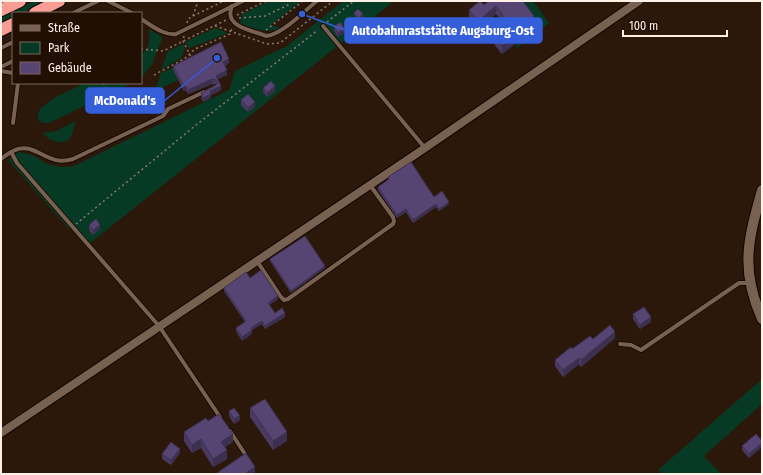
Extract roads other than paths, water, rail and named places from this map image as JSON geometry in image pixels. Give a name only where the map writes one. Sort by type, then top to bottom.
[{"type":"highway","points":[[1,10],[20,1]]},
{"type":"highway","points":[[37,12],[59,1]]},
{"type":"highway","points":[[1,30],[12,24]]},
{"type":"street","points":[[1,433],[425,148],[639,1]]},
{"type":"street","points":[[762,190],[752,226],[748,254],[748,275],[762,319]]},
{"type":"lane","points":[[75,12],[98,1]]},
{"type":"lane","points":[[108,1],[129,12]]},
{"type":"lane","points":[[142,20],[170,35],[176,34],[243,1]]},
{"type":"lane","points":[[232,6],[230,18],[234,23],[261,34],[271,35],[277,33],[317,1]]},
{"type":"lane","points":[[82,12],[84,8]]},
{"type":"lane","points":[[323,26],[425,148]]},
{"type":"lane","points":[[1,48],[12,42]]},
{"type":"lane","points":[[1,67],[12,62]]},
{"type":"lane","points":[[1,71],[12,73]]},
{"type":"lane","points":[[13,123],[18,84]]},
{"type":"lane","points":[[1,159],[11,152],[23,148],[35,151],[52,160],[66,161],[73,159],[163,116],[168,109],[207,90]]},
{"type":"lane","points":[[11,152],[17,163],[159,326],[224,422]]},
{"type":"lane","points":[[257,260],[281,297],[284,300],[288,299],[393,224],[393,217],[370,185]]},
{"type":"lane","points":[[620,344],[632,345],[641,350],[738,283],[750,283]]},
{"type":"lane","points":[[228,428],[245,454]]},
{"type":"place","name":"Autobahnraststätte Augsburg-Ost","points":[[302,14]]},
{"type":"place","name":"McDonald's","points":[[217,58]]}]
